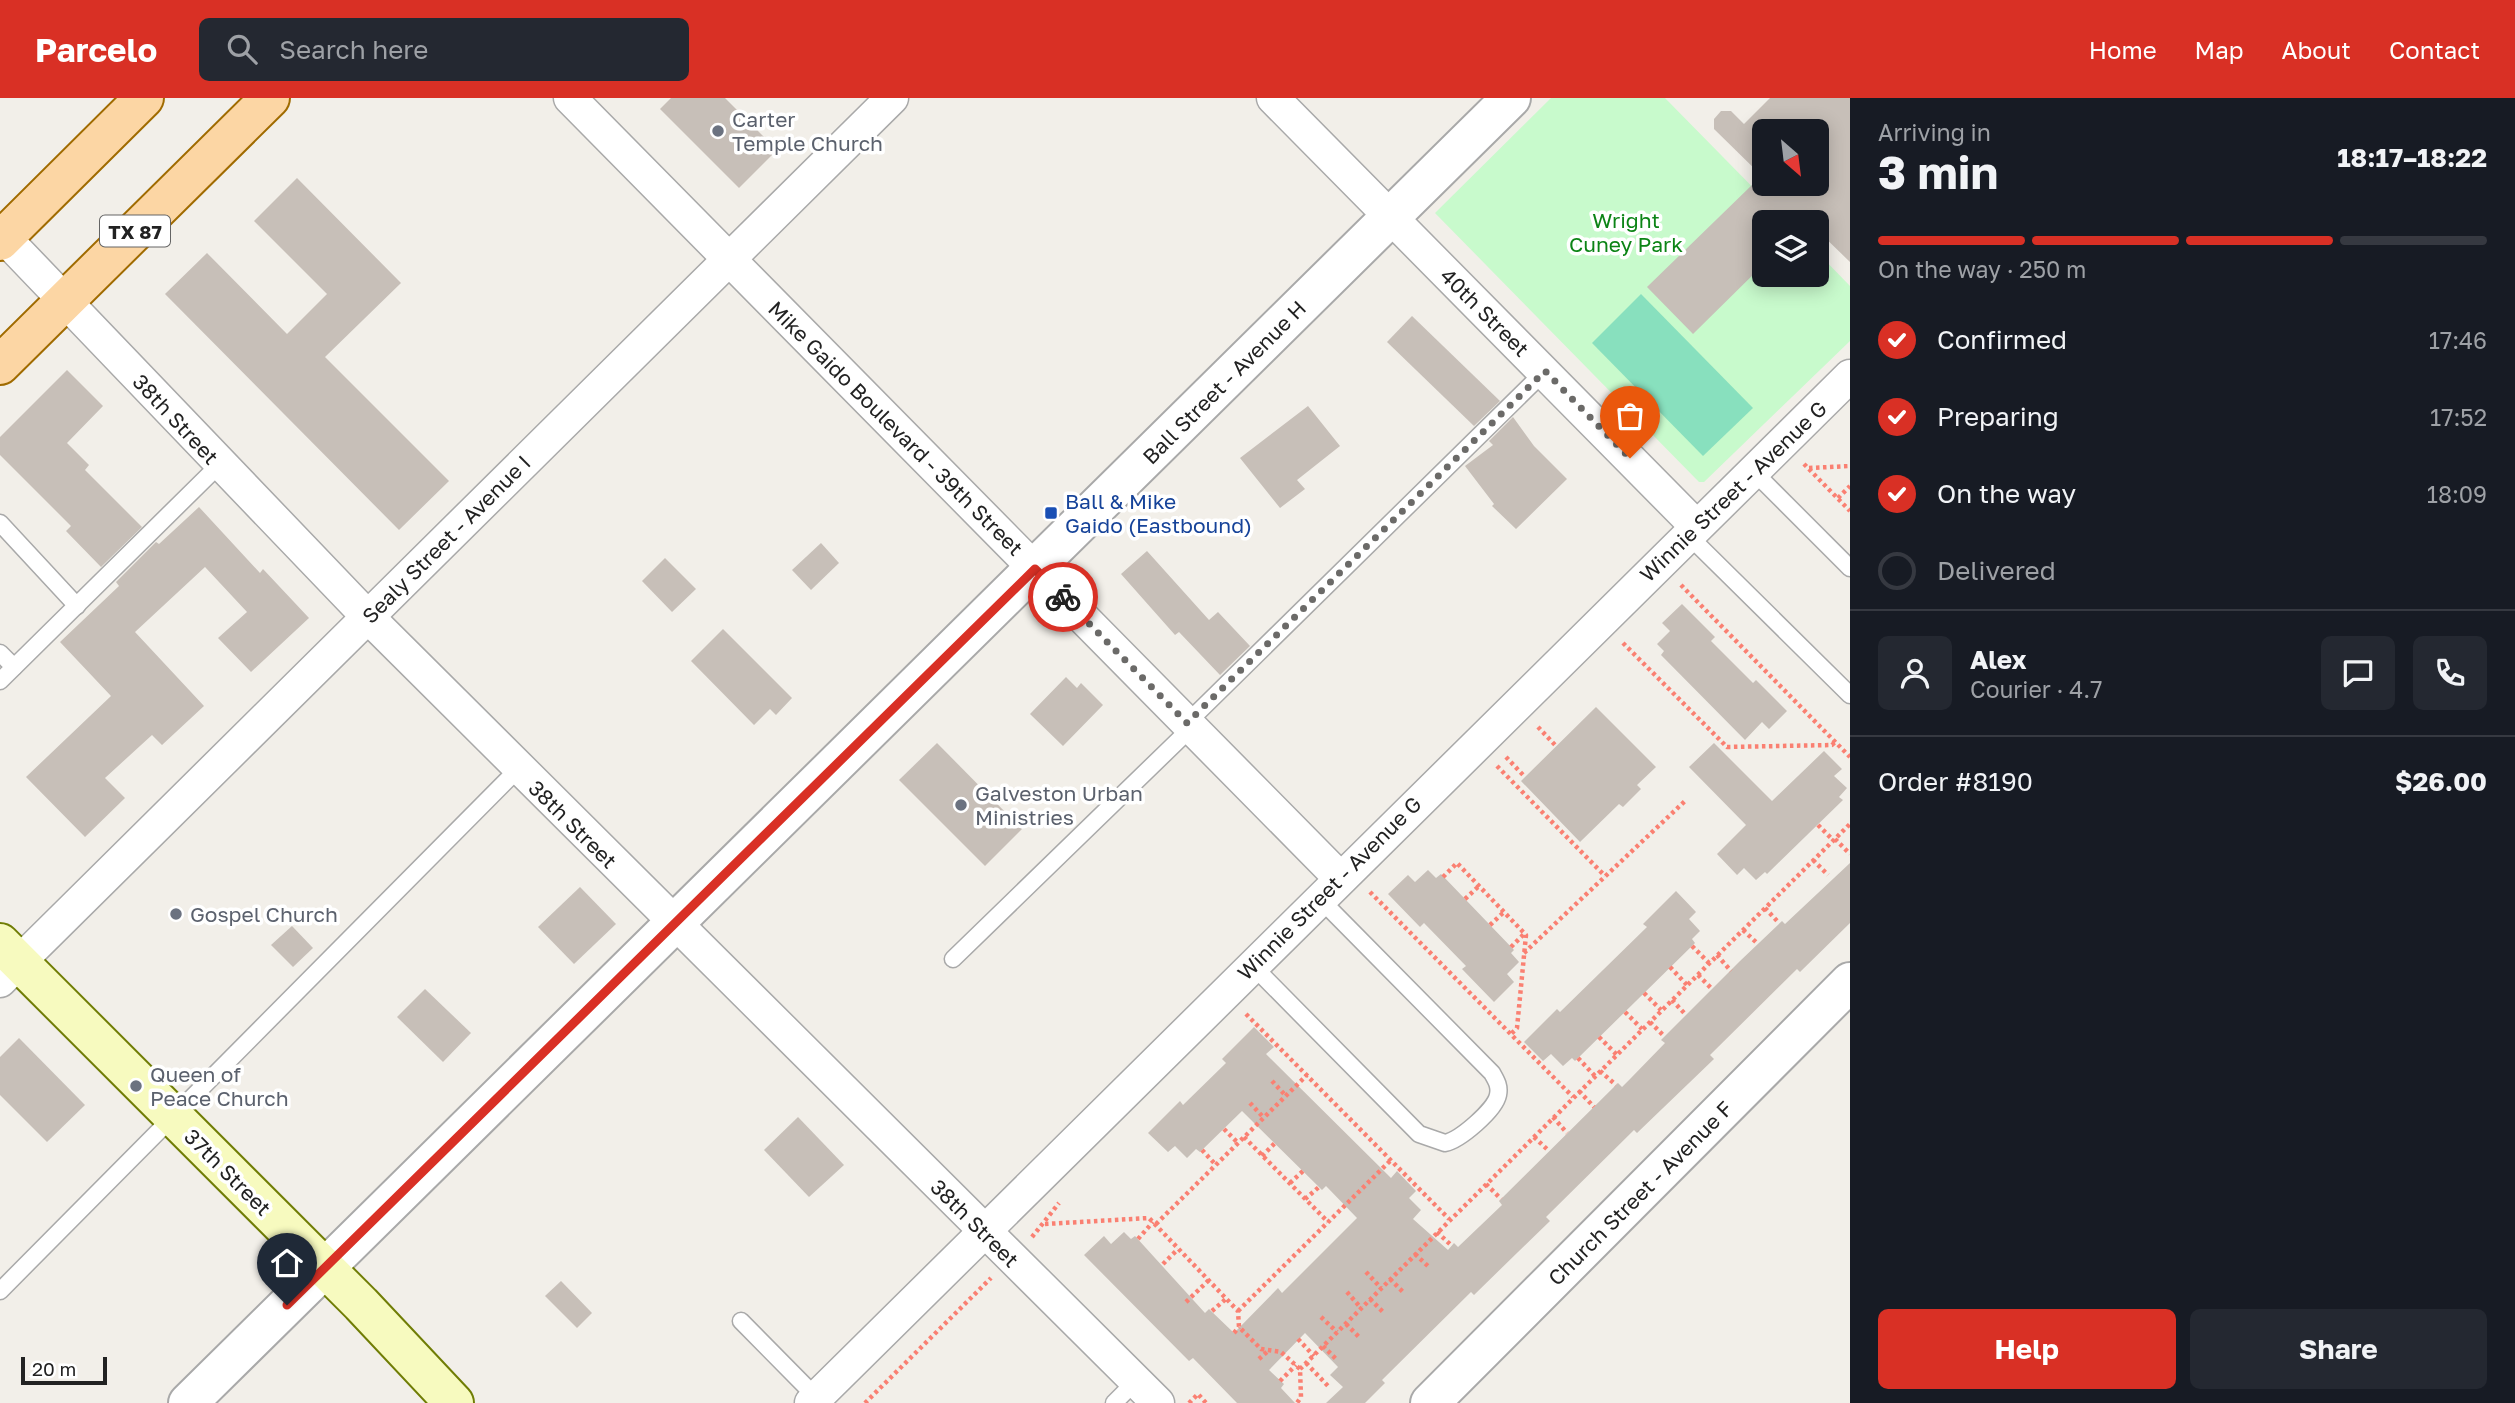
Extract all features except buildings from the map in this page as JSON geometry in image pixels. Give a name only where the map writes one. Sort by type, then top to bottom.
[{"type":"main road","points":[[1,237],[144,98]]},
{"type":"main road","name":"TX 87","points":[[0,365],[271,98]]},
{"type":"main road","name":"37th Street","points":[[6,962],[174,1118],[454,1403]]},
{"type":"street","name":"Mike Gaido Boulevard - 39th Street","points":[[570,98],[1189,725],[1330,888]]},
{"type":"street","name":"Sealy Street - Avenue I","points":[[6,962],[367,617],[892,98]]},
{"type":"street","name":"40th Street","points":[[1273,98],[1545,371],[1692,530]]},
{"type":"street","name":"Ball Street - Avenue H","points":[[188,1403],[1511,98]]},
{"type":"street","name":"38th Street","points":[[1,237],[66,300],[219,465],[367,617],[1158,1403]]},
{"type":"street","name":"Winnie Street - Avenue G","points":[[813,1400],[1251,964],[1850,376]]},
{"type":"street","name":"Church Street - Avenue F","points":[[1430,1403],[1850,982]]},
{"type":"lane","points":[[953,958],[1545,371]]},
{"type":"lane","points":[[0,681],[219,465]]},
{"type":"lane","points":[[1752,470],[1850,568]]},
{"type":"lane","points":[[0,523],[77,606]]},
{"type":"lane","points":[[1692,530],[1850,695]]},
{"type":"lane","points":[[0,653],[14,667]]},
{"type":"lane","points":[[0,1291],[518,769]]},
{"type":"lane","points":[[1251,964],[1419,1134],[1445,1143],[1466,1133],[1495,1102],[1499,1087],[1492,1073],[1330,888]]},
{"type":"lane","points":[[741,1321],[813,1400]]},
{"type":"lane","points":[[1114,1403],[1136,1381]]},
{"type":"path","points":[[1803,463],[1850,511]]},
{"type":"path","points":[[1808,468],[1850,466]]},
{"type":"path","points":[[1838,498],[1850,486]]},
{"type":"path","points":[[1680,585],[1850,757]]},
{"type":"path","points":[[1623,642],[1727,747],[1832,745],[1835,742]]},
{"type":"path","points":[[1537,726],[1556,746]]},
{"type":"path","points":[[1506,757],[1525,777]]},
{"type":"path","points":[[1497,766],[1605,876]]},
{"type":"path","points":[[1524,953],[1685,801]]},
{"type":"path","points":[[1280,1381],[1314,1356],[1850,824]]},
{"type":"path","points":[[1818,825],[1850,854]]},
{"type":"path","points":[[1813,860],[1828,875]]},
{"type":"path","points":[[1443,877],[1457,863],[1524,934],[1517,1028],[1511,1034]]},
{"type":"path","points":[[1465,899],[1479,886]]},
{"type":"path","points":[[1369,891],[1573,1097]]},
{"type":"path","points":[[1765,908],[1779,923]]},
{"type":"path","points":[[1490,925],[1504,912]]},
{"type":"path","points":[[1743,930],[1758,944]]},
{"type":"path","points":[[1511,947],[1524,934]]},
{"type":"path","points":[[1692,946],[1709,963]]},
{"type":"path","points":[[1717,956],[1731,971]]},
{"type":"path","points":[[1670,967],[1687,985]]},
{"type":"path","points":[[1698,975],[1712,989]]},
{"type":"path","points":[[1644,993],[1661,1010]]},
{"type":"path","points":[[1672,1000],[1686,1015]]},
{"type":"path","points":[[1625,1012],[1642,1029]]},
{"type":"path","points":[[1246,1013],[1450,1219]]},
{"type":"path","points":[[1650,1022],[1664,1036]]},
{"type":"path","points":[[1599,1037],[1617,1055]]},
{"type":"path","points":[[1578,1058],[1595,1076]]},
{"type":"path","points":[[1600,1071],[1616,1085]]},
{"type":"path","points":[[1138,1239],[1307,1075]]},
{"type":"path","points":[[1272,1082],[1286,1096]]},
{"type":"path","points":[[1579,1091],[1594,1107]]},
{"type":"path","points":[[1250,1104],[1264,1118]]},
{"type":"path","points":[[1553,1117],[1567,1133]]},
{"type":"path","points":[[1224,1129],[1238,1143]]},
{"type":"path","points":[[1244,1137],[1328,1222]]},
{"type":"path","points":[[1534,1137],[1549,1152]]},
{"type":"path","points":[[1262,1156],[1275,1143]]},
{"type":"path","points":[[1202,1150],[1216,1165]]},
{"type":"path","points":[[1238,1311],[1391,1160]]},
{"type":"path","points":[[1290,1183],[1303,1171]]},
{"type":"path","points":[[1486,1184],[1501,1199]]},
{"type":"path","points":[[1306,1199],[1319,1187]]},
{"type":"path","points":[[1044,1225],[1149,1218],[1227,1298],[1238,1311],[1240,1327],[1261,1349],[1281,1352],[1298,1367],[1301,1397],[1297,1403]]},
{"type":"path","points":[[1437,1232],[1452,1246]]},
{"type":"path","points":[[1163,1264],[1178,1249]]},
{"type":"path","points":[[1415,1254],[1430,1268]]},
{"type":"path","points":[[1366,1272],[1381,1288]]},
{"type":"path","points":[[1390,1279],[1404,1293]]},
{"type":"path","points":[[1186,1302],[1209,1280]]},
{"type":"path","points":[[1347,1292],[1361,1308]]},
{"type":"path","points":[[1212,1311],[1227,1298]]},
{"type":"path","points":[[1370,1299],[1384,1313]]},
{"type":"path","points":[[1321,1317],[1337,1332]]},
{"type":"path","points":[[1346,1324],[1359,1337]]},
{"type":"path","points":[[1234,1334],[1240,1327]]},
{"type":"path","points":[[1298,1339],[1314,1356]]},
{"type":"path","points":[[1323,1346],[1337,1360]]},
{"type":"path","points":[[1259,1359],[1269,1350]]},
{"type":"path","points":[[1306,1363],[1329,1387]]},
{"type":"path","points":[[1189,1403],[1198,1394],[1206,1403]]},
{"type":"green space","name":"Wright Cuney Park","points":[[1551,98],[1665,98],[1752,186],[1752,196],[1761,196],[1775,210],[1752,210],[1752,287],[1829,287],[1829,264],[1850,286],[1850,341],[1704,482],[1699,482],[1435,213]]},
{"type":"green space","points":[[1641,294],[1753,408],[1703,456],[1592,343]]},
{"type":"way so far","points":[[1063,597],[1187,723],[1545,371],[1630,458]]},
{"type":"place","name":"Carter Temple Church","points":[[718,131]]},
{"type":"place","name":"Ball & Mike Gaido (Eastbound)","points":[[1051,513]]},
{"type":"place","name":"Galveston Urban Ministries","points":[[961,805]]},
{"type":"place","name":"Gospel Church","points":[[176,914]]},
{"type":"place","name":"Queen of Peace Church","points":[[136,1086]]},
{"type":"route","points":[[287,1305],[1035,569],[1063,597]]}]
